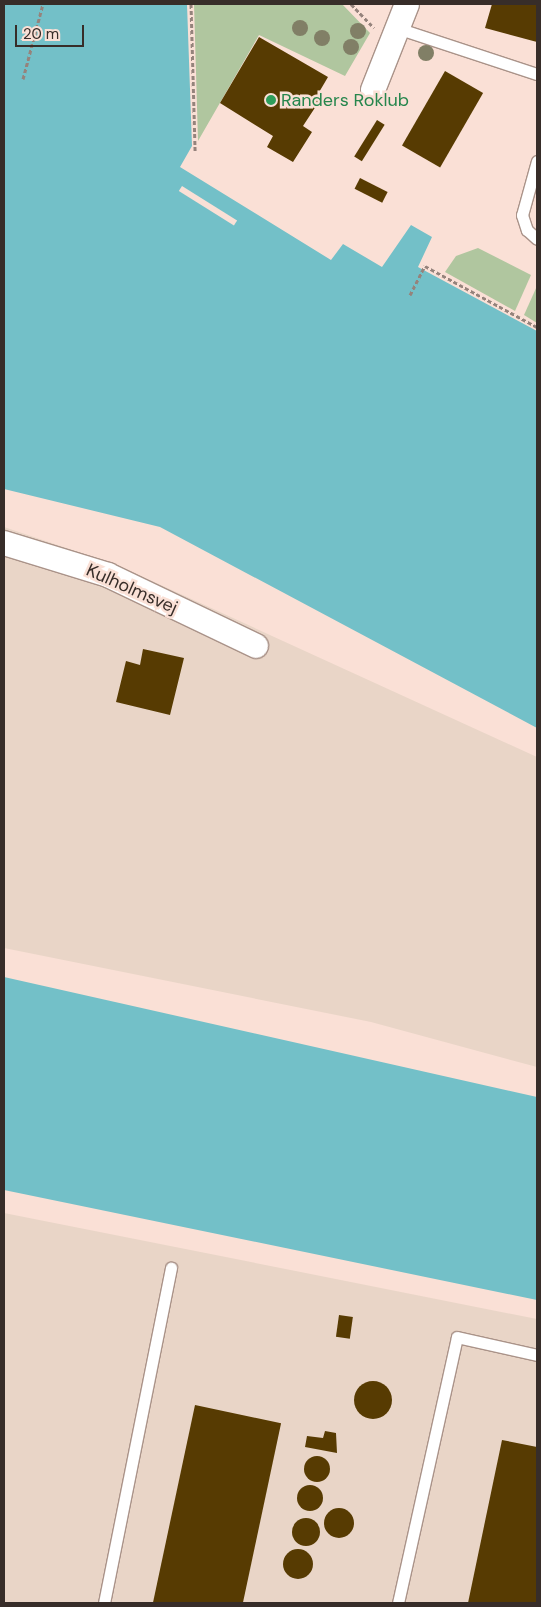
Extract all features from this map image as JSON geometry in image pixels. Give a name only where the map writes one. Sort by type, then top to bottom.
[{"type":"street","points":[[373,90],[407,4]]},
{"type":"street","name":"Kulholmsvej","points":[[4,543],[108,575],[256,646]]},
{"type":"lane","points":[[395,34],[537,74]]},
{"type":"lane","points":[[537,160],[522,215],[527,230],[537,239]]},
{"type":"lane","points":[[104,1603],[171,1268]]},
{"type":"lane","points":[[398,1603],[457,1338],[537,1355]]},
{"type":"path","points":[[23,79],[43,4]]},
{"type":"path","points":[[190,4],[194,151]]},
{"type":"path","points":[[351,4],[374,29],[395,34]]},
{"type":"path","points":[[410,294],[424,266],[537,327]]},
{"type":"shaded area","points":[[4,527],[117,565],[537,757],[537,1067],[371,1022],[4,948]]},
{"type":"shaded area","points":[[4,1213],[537,1319],[537,1603],[4,1603]]},
{"type":"green space","points":[[194,4],[342,4],[370,33],[345,76],[259,35],[198,141]]},
{"type":"green space","points":[[478,248],[531,275],[515,311],[445,272],[456,256]]},
{"type":"green space","points":[[537,286],[537,323],[524,315]]},
{"type":"water","points":[[4,4],[187,4],[192,146],[180,167],[331,260],[343,244],[382,267],[411,225],[432,237],[418,267],[537,331],[537,728],[160,527],[4,489]]},
{"type":"water","points":[[4,977],[537,1097],[537,1300],[4,1190]]},
{"type":"pier","points":[[182,186],[237,220],[234,226],[179,191]]},
{"type":"building","points":[[492,4],[537,4],[537,42],[485,28]]},
{"type":"building","name":"Randers Roklub","points":[[259,37],[328,77],[318,94],[322,97],[303,126],[312,132],[293,162],[267,147],[273,136],[220,103]]},
{"type":"building","points":[[445,71],[483,93],[440,167],[402,145]]},
{"type":"building","points":[[377,120],[385,125],[362,161],[354,156]]},
{"type":"building","points":[[360,178],[388,192],[382,203],[355,189]]},
{"type":"building","points":[[143,649],[184,658],[170,715],[116,702],[126,661],[140,665]]},
{"type":"building","points":[[339,1315],[353,1317],[350,1339],[336,1337]]},
{"type":"building","points":[[373,1381],[386,1387],[392,1400],[386,1413],[373,1419],[360,1413],[354,1400],[360,1387]]},
{"type":"building","points":[[195,1405],[281,1423],[243,1603],[153,1603]]},
{"type":"building","points":[[325,1431],[336,1433],[337,1453],[305,1447],[307,1436],[323,1438]]},
{"type":"building","points":[[502,1440],[537,1447],[537,1603],[468,1603]]},
{"type":"building","points":[[317,1456],[326,1460],[330,1469],[326,1478],[317,1482],[308,1478],[304,1469],[308,1460]]},
{"type":"building","points":[[310,1485],[319,1489],[323,1498],[319,1507],[310,1511],[301,1507],[297,1498],[301,1489]]},
{"type":"building","points":[[339,1508],[350,1512],[354,1523],[350,1534],[339,1538],[328,1534],[324,1523],[328,1512]]},
{"type":"building","points":[[306,1518],[316,1522],[320,1532],[316,1542],[306,1546],[296,1542],[292,1532],[296,1522]]},
{"type":"building","points":[[298,1549],[308,1554],[313,1564],[308,1574],[298,1579],[288,1574],[283,1564],[288,1554]]},
{"type":"place","name":"Randers Roklub","points":[[271,100]]}]
